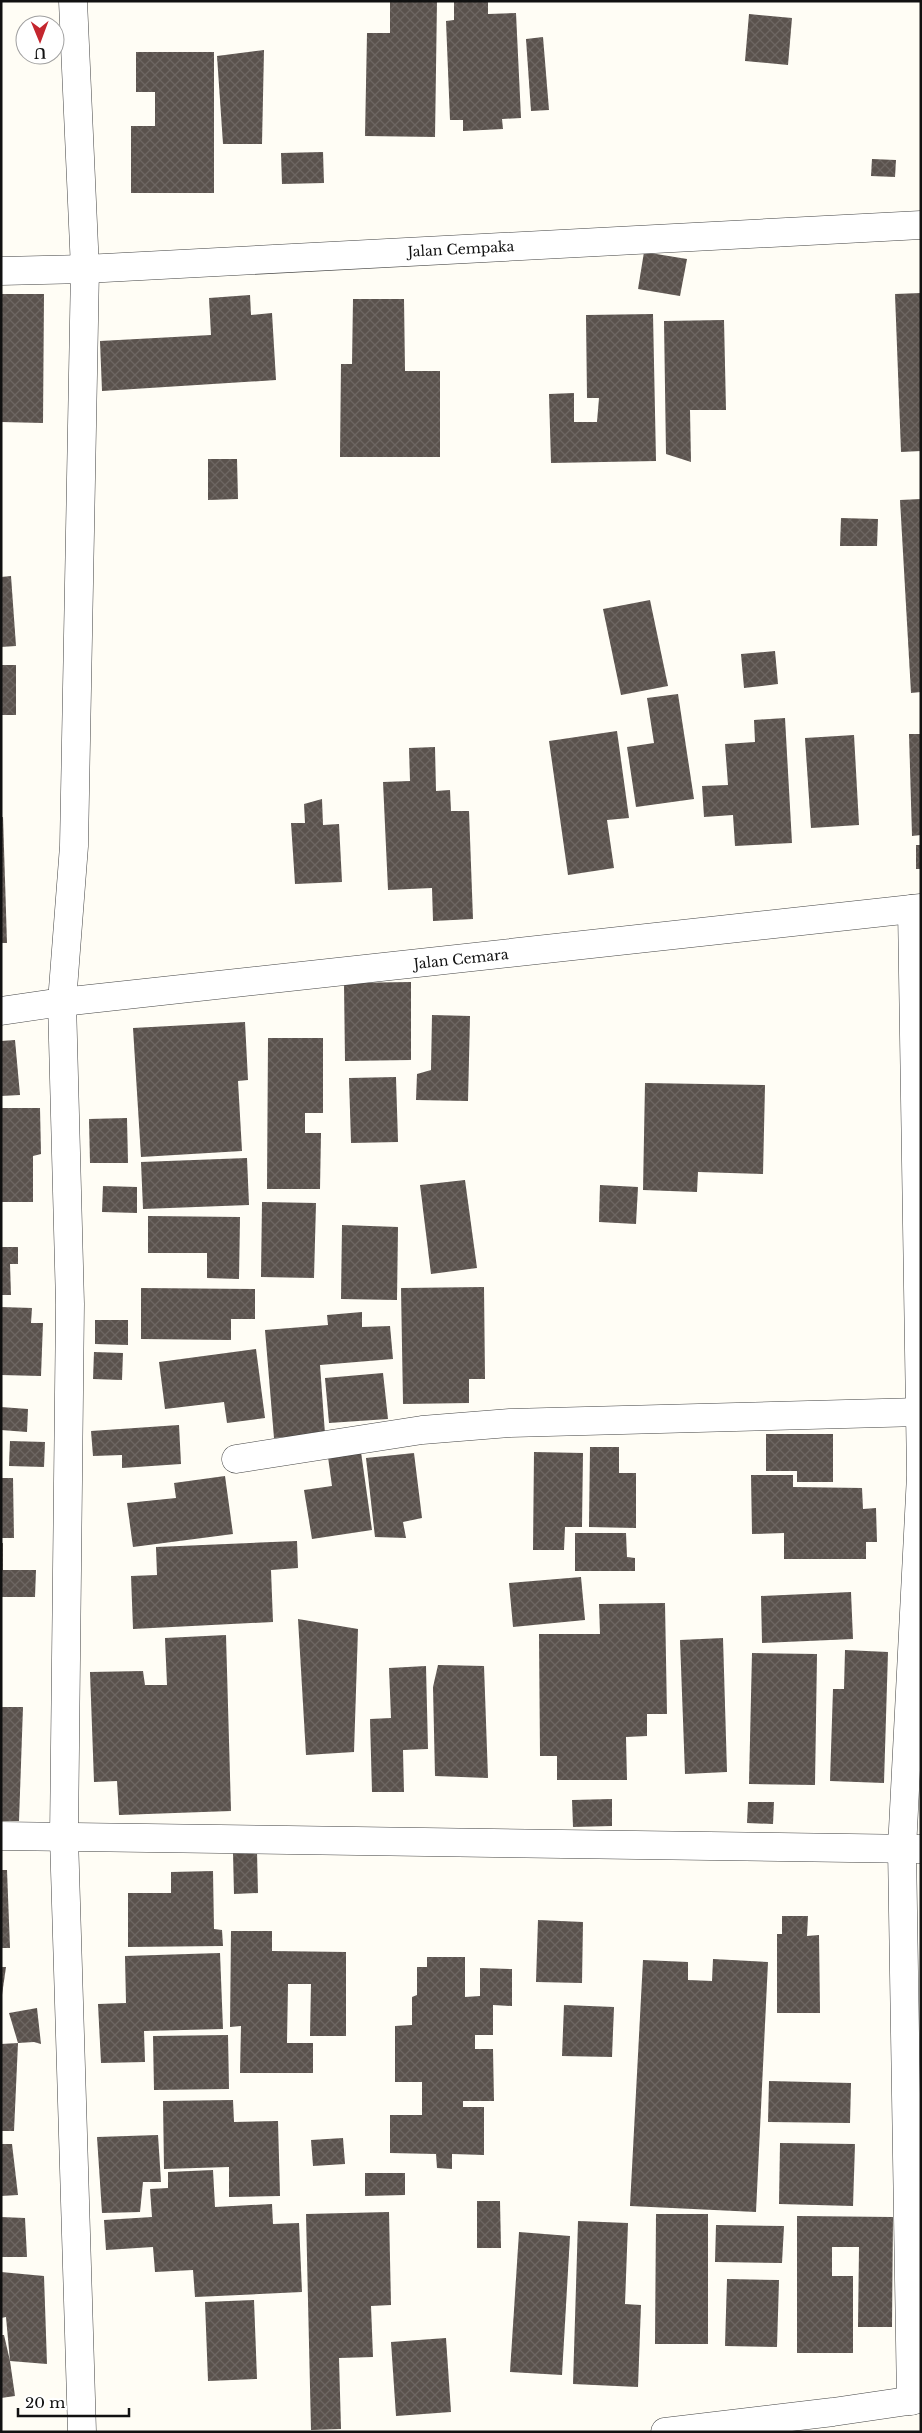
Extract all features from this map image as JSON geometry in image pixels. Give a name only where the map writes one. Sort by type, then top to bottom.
[{"type":"street","points":[[73,1],[85,269],[74,846],[62,1002],[70,1304],[64,1837],[82,2432]]},
{"type":"street","name":"Jalan Cempaka","points":[[1,271],[85,269],[921,225]]},
{"type":"street","points":[[665,2432],[916,2400],[912,1849],[920,1475],[917,909]]},
{"type":"street","name":"Jalan Cemara","points":[[1,1011],[62,1002],[917,909]]},
{"type":"street","points":[[236,1460],[422,1430],[510,1423],[920,1412]]},
{"type":"street","points":[[1,1836],[912,1849]]},
{"type":"building","points":[[390,1],[437,1],[435,137],[365,136],[367,33],[390,33]]},
{"type":"building","points":[[454,1],[488,1],[488,14],[516,13],[521,118],[502,119],[503,129],[463,131],[463,120],[450,120],[446,21],[454,20]]},
{"type":"building","points":[[749,14],[792,18],[788,65],[745,61]]},
{"type":"building","points":[[543,37],[549,110],[531,111],[526,39]]},
{"type":"building","points":[[264,50],[262,144],[223,144],[217,56]]},
{"type":"building","points":[[136,52],[214,52],[214,193],[131,193],[131,126],[155,126],[155,92],[136,92]]},
{"type":"building","points":[[323,152],[324,183],[282,184],[281,153]]},
{"type":"building","points":[[872,159],[896,160],[895,177],[871,176]]},
{"type":"building","points":[[644,252],[687,259],[680,296],[638,289]]},
{"type":"building","points":[[921,293],[921,451],[901,452],[895,294]]},
{"type":"building","points":[[1,294],[44,294],[43,423],[1,422]]},
{"type":"building","points":[[250,295],[251,315],[272,313],[276,380],[102,391],[100,341],[211,335],[209,298]]},
{"type":"building","points":[[353,299],[404,299],[405,371],[440,371],[440,457],[340,457],[341,364],[352,364]]},
{"type":"building","points":[[653,314],[656,461],[551,463],[549,394],[574,393],[574,422],[597,422],[599,398],[587,398],[586,315]]},
{"type":"building","points":[[724,320],[726,410],[690,410],[691,462],[666,454],[664,321]]},
{"type":"building","points":[[208,459],[237,459],[238,499],[208,500]]},
{"type":"building","points":[[921,499],[921,692],[911,693],[900,500]]},
{"type":"building","points":[[841,518],[878,519],[877,546],[840,546]]},
{"type":"building","points":[[11,576],[16,646],[1,647],[1,577]]},
{"type":"building","points":[[650,600],[668,686],[621,695],[603,609]]},
{"type":"building","points":[[775,651],[778,684],[744,688],[741,654]]},
{"type":"building","points":[[1,665],[16,665],[16,715],[1,715]]},
{"type":"building","points":[[678,694],[694,799],[636,807],[627,747],[654,743],[647,698]]},
{"type":"building","points":[[785,718],[792,843],[735,846],[733,815],[704,817],[702,786],[728,785],[725,744],[755,742],[754,720]]},
{"type":"building","points":[[617,731],[629,818],[607,820],[614,868],[568,875],[549,741]]},
{"type":"building","points":[[909,734],[921,734],[921,835],[912,836]]},
{"type":"building","points":[[854,735],[859,825],[811,828],[805,738]]},
{"type":"building","points":[[435,747],[436,791],[450,790],[451,811],[469,811],[473,919],[433,921],[432,888],[388,890],[383,782],[410,781],[409,748]]},
{"type":"building","points":[[322,799],[323,825],[339,824],[342,882],[295,884],[291,823],[305,823],[304,804]]},
{"type":"building","points":[[1,817],[3,817],[7,943],[1,943]]},
{"type":"building","points":[[916,845],[921,845],[921,869],[916,869]]},
{"type":"building","points":[[411,982],[411,1060],[345,1061],[344,983]]},
{"type":"building","points":[[432,1015],[470,1016],[468,1101],[416,1100],[417,1074],[431,1070]]},
{"type":"building","points":[[245,1022],[248,1080],[238,1081],[242,1151],[141,1157],[133,1028]]},
{"type":"building","points":[[268,1038],[323,1038],[323,1113],[305,1113],[305,1133],[321,1133],[320,1189],[267,1189]]},
{"type":"building","points":[[15,1040],[20,1095],[1,1096],[1,1041]]},
{"type":"building","points":[[396,1077],[398,1142],[351,1143],[349,1078]]},
{"type":"building","points":[[645,1083],[765,1085],[763,1174],[698,1172],[697,1192],[643,1190]]},
{"type":"building","points":[[1,1108],[40,1108],[41,1154],[33,1156],[33,1202],[1,1202]]},
{"type":"building","points":[[127,1118],[128,1163],[90,1163],[89,1119]]},
{"type":"building","points":[[247,1158],[249,1205],[143,1209],[141,1162]]},
{"type":"building","points":[[465,1180],[477,1268],[431,1274],[420,1185]]},
{"type":"building","points":[[600,1185],[638,1187],[636,1224],[599,1222]]},
{"type":"building","points":[[103,1186],[137,1187],[137,1213],[102,1212]]},
{"type":"building","points":[[262,1202],[316,1203],[314,1278],[261,1277]]},
{"type":"building","points":[[148,1216],[240,1217],[239,1279],[207,1278],[207,1253],[148,1253]]},
{"type":"building","points":[[342,1225],[398,1227],[397,1300],[341,1299]]},
{"type":"building","points":[[1,1247],[18,1247],[18,1264],[10,1264],[11,1295],[1,1295]]},
{"type":"building","points":[[484,1287],[485,1379],[469,1379],[469,1403],[403,1404],[401,1288]]},
{"type":"building","points":[[141,1288],[255,1289],[255,1319],[231,1319],[231,1340],[141,1339]]},
{"type":"building","points":[[1,1307],[32,1308],[31,1323],[43,1323],[41,1376],[1,1375]]},
{"type":"building","points":[[362,1312],[362,1327],[390,1326],[393,1359],[320,1365],[325,1434],[274,1438],[265,1330],[328,1325],[327,1315]]},
{"type":"building","points":[[95,1320],[128,1320],[128,1345],[95,1344]]},
{"type":"building","points":[[256,1349],[265,1418],[227,1423],[224,1402],[165,1409],[159,1362]]},
{"type":"building","points":[[94,1352],[123,1353],[122,1380],[93,1379]]},
{"type":"building","points":[[383,1373],[388,1419],[329,1423],[325,1378]]},
{"type":"building","points":[[1,1407],[28,1409],[27,1432],[1,1430]]},
{"type":"building","points":[[179,1425],[181,1464],[122,1468],[122,1455],[93,1456],[91,1431]]},
{"type":"building","points":[[766,1434],[833,1434],[833,1482],[797,1482],[797,1471],[766,1471]]},
{"type":"building","points":[[10,1441],[45,1442],[44,1467],[9,1466]]},
{"type":"building","points":[[590,1447],[619,1447],[619,1473],[636,1473],[636,1528],[589,1527]]},
{"type":"building","points":[[361,1452],[372,1530],[312,1539],[304,1490],[332,1486],[328,1457]]},
{"type":"building","points":[[534,1452],[583,1453],[582,1527],[565,1527],[564,1550],[533,1550]]},
{"type":"building","points":[[414,1453],[422,1518],[403,1522],[406,1538],[375,1537],[366,1458]]},
{"type":"building","points":[[751,1475],[793,1475],[793,1487],[862,1488],[863,1509],[876,1508],[877,1542],[866,1542],[866,1559],[784,1559],[784,1533],[752,1534]]},
{"type":"building","points":[[225,1476],[233,1534],[133,1547],[127,1503],[176,1498],[174,1483]]},
{"type":"building","points":[[1,1478],[13,1478],[14,1538],[1,1538]]},
{"type":"building","points":[[575,1533],[626,1533],[627,1557],[635,1558],[635,1571],[575,1571]]},
{"type":"building","points":[[297,1541],[298,1568],[271,1570],[273,1622],[133,1629],[131,1576],[157,1575],[156,1547]]},
{"type":"building","points":[[1,1543],[3,1543],[3,1570],[36,1570],[35,1597],[1,1597]]},
{"type":"building","points":[[581,1577],[585,1620],[513,1627],[509,1583]]},
{"type":"building","points":[[851,1592],[853,1639],[762,1643],[761,1596]]},
{"type":"building","points":[[665,1603],[667,1714],[647,1714],[647,1736],[626,1737],[627,1780],[557,1780],[557,1756],[540,1756],[539,1634],[600,1634],[599,1604]]},
{"type":"building","points":[[298,1619],[358,1629],[354,1752],[306,1755]]},
{"type":"building","points":[[226,1635],[231,1811],[119,1815],[117,1781],[94,1782],[90,1672],[143,1671],[145,1685],[167,1685],[165,1638]]},
{"type":"building","points":[[723,1638],[727,1772],[685,1774],[680,1640]]},
{"type":"building","points":[[845,1650],[888,1652],[884,1783],[830,1781],[833,1689],[844,1689]]},
{"type":"building","points":[[752,1653],[817,1654],[815,1785],[749,1784]]},
{"type":"building","points":[[438,1665],[484,1666],[488,1778],[435,1776],[433,1687]]},
{"type":"building","points":[[426,1666],[428,1749],[403,1750],[404,1792],[372,1792],[370,1719],[391,1718],[389,1668]]},
{"type":"building","points":[[1,1707],[23,1707],[19,1821],[1,1821]]},
{"type":"building","points":[[612,1799],[612,1826],[573,1827],[572,1800]]},
{"type":"building","points":[[748,1802],[774,1802],[773,1824],[747,1823]]},
{"type":"building","points":[[257,1852],[258,1893],[234,1894],[233,1853]]},
{"type":"building","points":[[1,1870],[7,1870],[10,1948],[1,1948]]},
{"type":"building","points":[[213,1871],[214,1929],[222,1930],[223,1946],[128,1947],[128,1893],[171,1893],[171,1872]]},
{"type":"building","points":[[782,1916],[808,1916],[807,1936],[819,1935],[820,2013],[777,2013],[777,1934],[782,1934]]},
{"type":"building","points":[[538,1920],[583,1922],[582,1983],[536,1982]]},
{"type":"building","points":[[231,1931],[272,1931],[272,1951],[346,1952],[346,2036],[310,2036],[311,1984],[288,1984],[287,2043],[313,2043],[313,2073],[240,2073],[241,2026],[230,2027]]},
{"type":"building","points":[[220,1953],[223,2029],[144,2031],[145,2062],[101,2063],[98,2004],[126,2003],[125,1956]]},
{"type":"building","points":[[427,1957],[465,1957],[465,1997],[480,1996],[480,1968],[512,1969],[512,2006],[493,2005],[493,2035],[475,2035],[475,2049],[493,2049],[494,2101],[463,2101],[463,2107],[484,2107],[484,2155],[452,2154],[452,2169],[437,2168],[436,2154],[390,2153],[390,2115],[422,2115],[422,2082],[395,2082],[395,2026],[412,2025],[412,1997],[417,1995],[417,1967],[427,1967]]},
{"type":"building","points":[[713,1959],[768,1962],[756,2212],[630,2206],[643,1960],[688,1962],[688,1980],[712,1981]]},
{"type":"building","points":[[1,1967],[6,1967],[2,1995],[1,1995]]},
{"type":"building","points":[[564,2005],[614,2007],[612,2057],[562,2056]]},
{"type":"building","points":[[37,2008],[41,2044],[34,2042],[18,2043],[9,2013]]},
{"type":"building","points":[[228,2035],[229,2089],[154,2090],[153,2036]]},
{"type":"building","points":[[18,2043],[14,2131],[1,2131],[1,2044]]},
{"type":"building","points":[[769,2081],[851,2083],[850,2123],[768,2122]]},
{"type":"building","points":[[233,2100],[234,2122],[278,2121],[280,2196],[229,2197],[229,2167],[164,2169],[163,2101]]},
{"type":"building","points":[[158,2135],[161,2182],[143,2182],[140,2212],[102,2213],[97,2137]]},
{"type":"building","points":[[343,2138],[345,2164],[313,2166],[311,2140]]},
{"type":"building","points":[[780,2143],[855,2144],[853,2206],[779,2204]]},
{"type":"building","points":[[1,2144],[12,2144],[18,2195],[1,2196]]},
{"type":"building","points":[[213,2170],[215,2207],[272,2204],[273,2224],[299,2223],[302,2292],[195,2297],[193,2270],[155,2272],[153,2247],[106,2250],[104,2220],[152,2217],[150,2189],[168,2188],[168,2172]]},
{"type":"building","points":[[365,2173],[405,2173],[405,2195],[365,2196]]},
{"type":"building","points":[[477,2201],[500,2201],[501,2248],[477,2248]]},
{"type":"building","points":[[389,2212],[391,2305],[371,2306],[373,2357],[339,2358],[341,2429],[311,2430],[306,2214]]},
{"type":"building","points":[[656,2214],[708,2214],[708,2344],[655,2344]]},
{"type":"building","points":[[797,2216],[893,2217],[892,2327],[858,2327],[859,2247],[832,2247],[832,2276],[853,2276],[853,2353],[797,2353]]},
{"type":"building","points":[[1,2217],[25,2218],[27,2257],[1,2257]]},
{"type":"building","points":[[578,2221],[628,2223],[625,2304],[641,2305],[638,2387],[573,2384]]},
{"type":"building","points":[[716,2225],[784,2226],[782,2263],[715,2262]]},
{"type":"building","points":[[519,2232],[570,2236],[562,2375],[510,2372]]},
{"type":"building","points":[[1,2272],[44,2276],[47,2364],[10,2361],[6,2317],[1,2318]]},
{"type":"building","points":[[727,2279],[779,2280],[777,2347],[725,2346]]},
{"type":"building","points":[[254,2300],[257,2379],[208,2381],[205,2302]]},
{"type":"building","points":[[1,2335],[4,2335],[15,2396],[1,2398]]},
{"type":"building","points":[[446,2338],[451,2412],[396,2416],[391,2342]]}]
